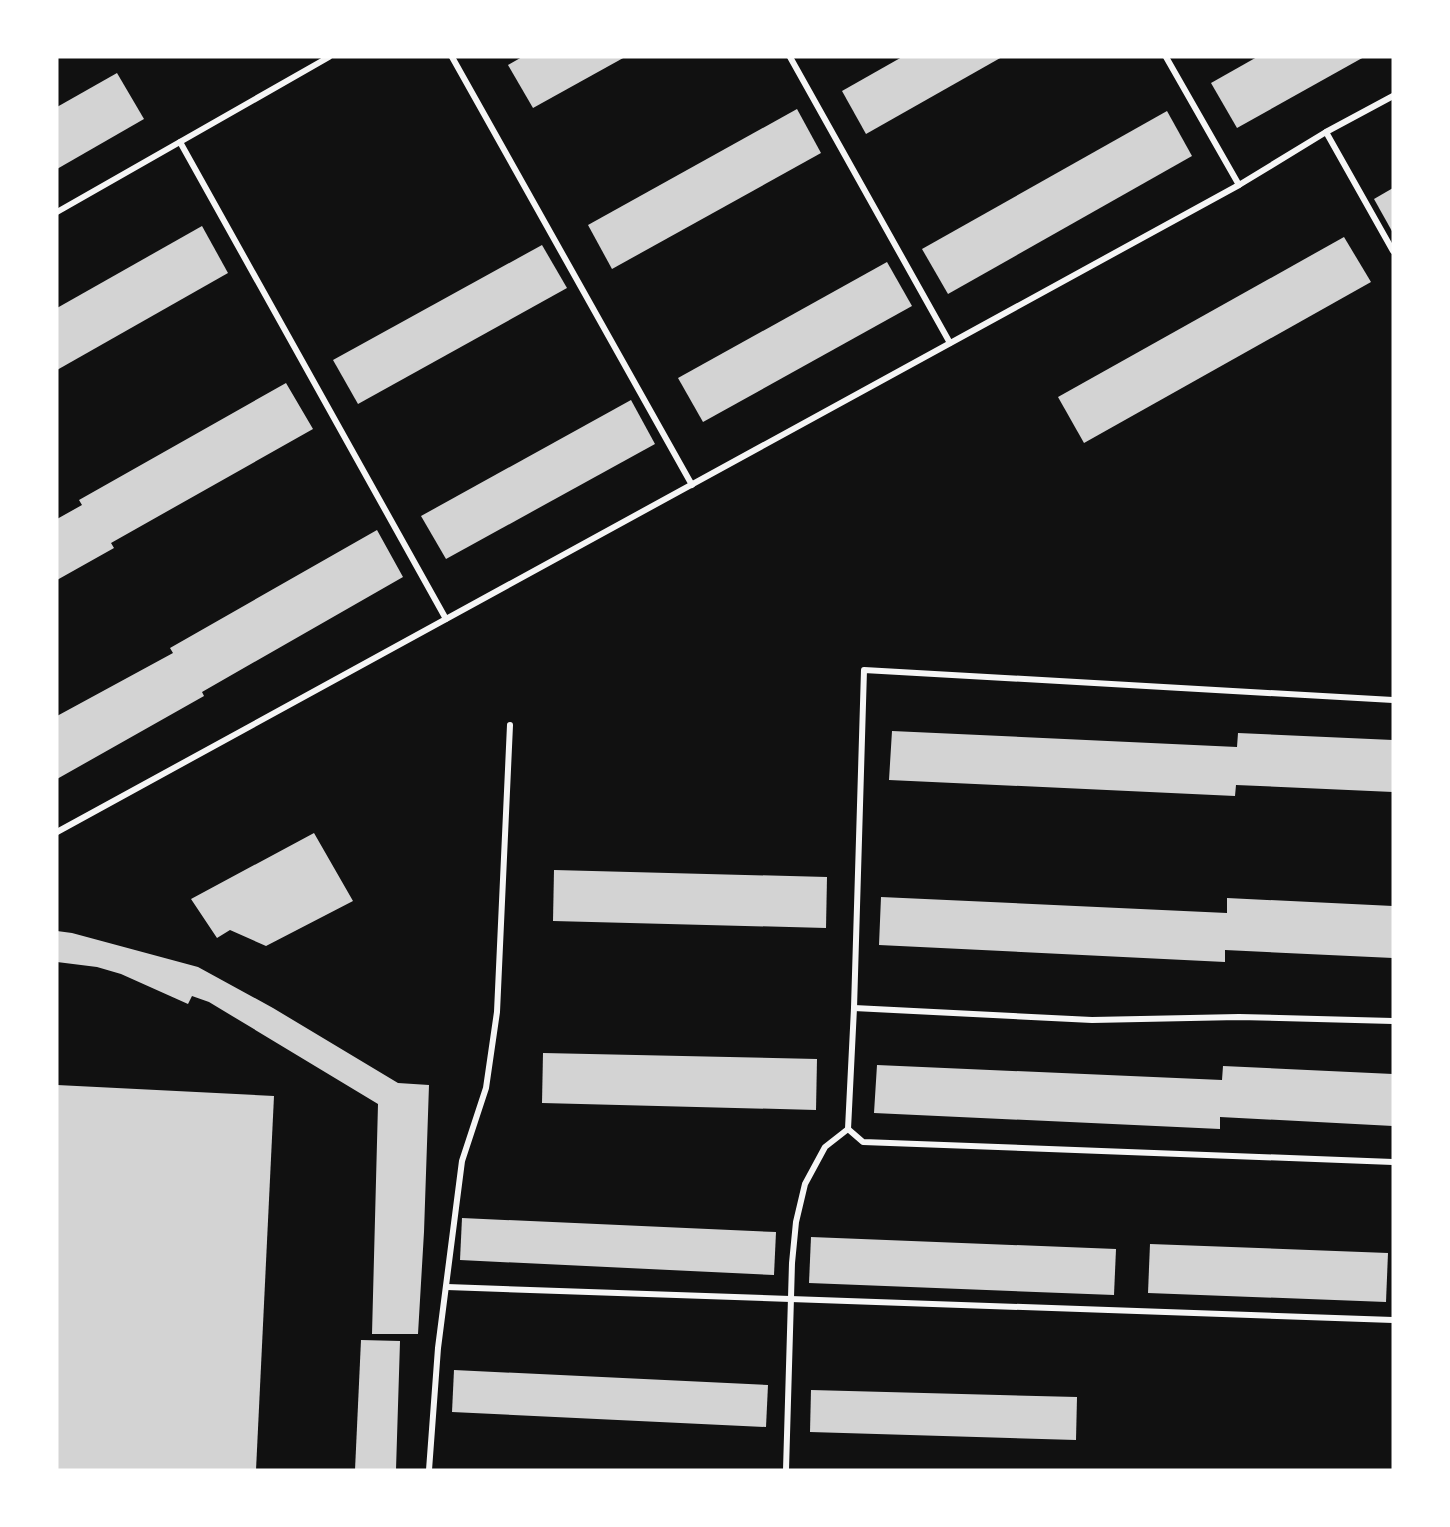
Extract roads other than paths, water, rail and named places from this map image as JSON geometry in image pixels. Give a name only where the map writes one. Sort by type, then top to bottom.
[{"type":"street","points":[[57,212],[329,57]]},
{"type":"street","points":[[452,57],[692,484]]},
{"type":"street","points":[[790,57],[950,343]]},
{"type":"street","points":[[1166,57],[1239,185]]},
{"type":"street","points":[[57,832],[1239,185],[1326,132],[1393,96]]},
{"type":"street","points":[[1326,132],[1393,251]]},
{"type":"street","points":[[180,142],[446,619]]},
{"type":"street","points":[[786,1470],[791,1299],[796,1222],[805,1184],[825,1147],[848,1129],[864,670],[1393,700]]},
{"type":"street","points":[[429,1470],[438,1348],[462,1161],[486,1088],[497,1012],[510,725]]},
{"type":"street","points":[[854,1008],[1092,1020],[1239,1017],[1393,1021]]},
{"type":"street","points":[[848,1129],[863,1142],[1393,1162]]},
{"type":"street","points":[[447,1287],[1393,1320]]}]
